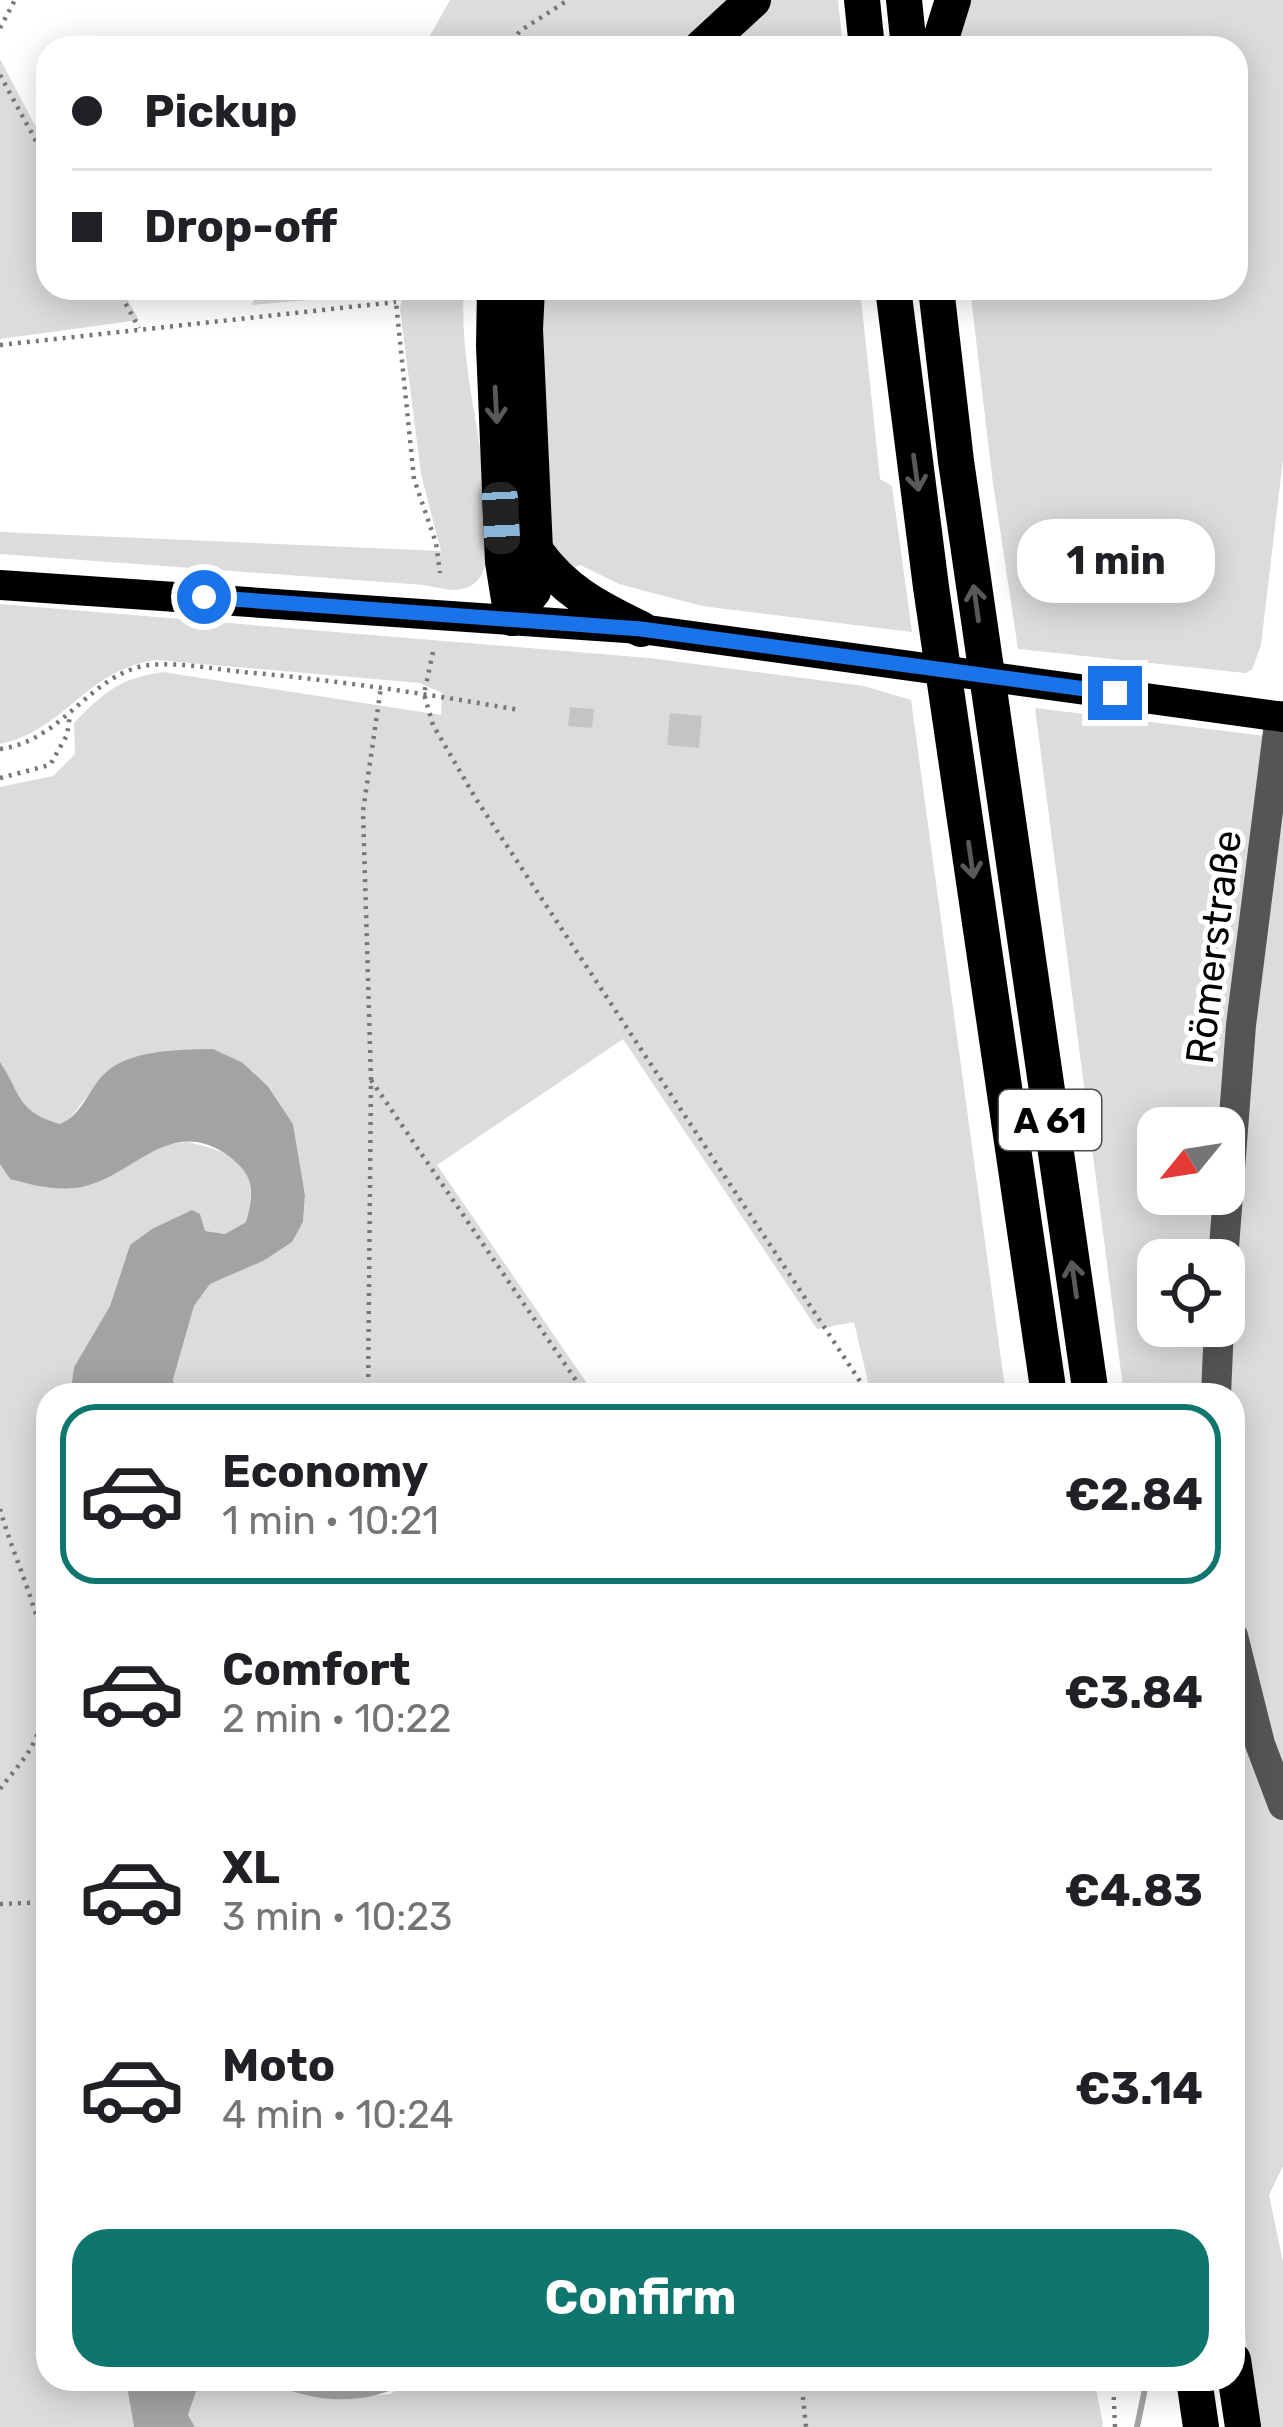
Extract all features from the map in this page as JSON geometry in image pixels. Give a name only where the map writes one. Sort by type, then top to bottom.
[{"type":"highway","points":[[713,36],[753,0]]},
{"type":"highway","points":[[862,0],[866,36]]},
{"type":"highway","points":[[904,0],[908,36]]},
{"type":"highway","points":[[942,36],[953,0]]},
{"type":"highway","points":[[495,300],[502,538],[512,618]]},
{"type":"highway","points":[[512,618],[533,591],[535,550],[526,300]]},
{"type":"highway","points":[[878,300],[901,357]]},
{"type":"highway","name":"A 61","points":[[894,300],[1047,1383]]},
{"type":"highway","name":"A 61","points":[[938,300],[1000,776],[1089,1383]]},
{"type":"highway","points":[[535,550],[578,596],[641,629]]},
{"type":"highway","points":[[1196,2391],[1201,2427]]},
{"type":"highway","points":[[1238,2391],[1243,2427]]},
{"type":"main road","points":[[0,585],[641,629],[1042,683],[1282,708]]},
{"type":"street","name":"Römerstraße","points":[[1225,1239],[1240,1025],[1282,708]]},
{"type":"street","points":[[1217,1383],[1218,1347]]},
{"type":"street","points":[[1245,1684],[1260,1744],[1283,1805]]},
{"type":"path","points":[[0,28],[15,0]]},
{"type":"path","points":[[516,36],[568,0]]},
{"type":"path","points":[[0,76],[36,141]]},
{"type":"path","points":[[123,300],[139,328]]},
{"type":"path","points":[[0,345],[396,302],[414,479],[436,543],[440,573]]},
{"type":"path","points":[[434,652],[424,694],[433,725],[476,799],[861,1383]]},
{"type":"path","points":[[0,749],[22,746],[70,716],[112,676],[150,665],[381,687],[519,710]]},
{"type":"path","points":[[368,1383],[371,1080],[363,811],[381,687]]},
{"type":"path","points":[[0,778],[50,765],[67,735],[70,716]]},
{"type":"path","points":[[371,1080],[578,1383]]},
{"type":"path","points":[[0,1509],[36,1617]]},
{"type":"path","points":[[0,1789],[36,1734]]},
{"type":"path","points":[[0,1904],[36,1902]]},
{"type":"path","points":[[802,2391],[806,2427]]},
{"type":"path","points":[[1114,2391],[1115,2427]]},
{"type":"shaded area","points":[[450,0],[732,0],[687,36],[430,36]]},
{"type":"shaded area","points":[[766,0],[838,0],[842,36],[728,36]]},
{"type":"shaded area","points":[[963,0],[1283,0],[1283,459],[1261,645],[1252,670],[1245,673],[1018,649],[971,300],[1248,300],[1248,36],[952,36]]},
{"type":"shaded area","points":[[0,59],[36,127],[36,300],[128,300],[139,320],[0,339]]},
{"type":"shaded area","points":[[254,300],[309,300],[251,305]]},
{"type":"shaded area","points":[[402,300],[464,300],[465,351],[488,513],[485,566],[477,581],[452,590],[0,554],[0,532],[441,551],[421,474]]},
{"type":"shaded area","points":[[538,300],[861,300],[880,479],[892,486],[912,632],[702,606],[619,584],[580,565],[563,571],[549,552]]},
{"type":"shaded area","points":[[0,604],[649,658],[864,686],[911,700],[1004,1383],[868,1383],[854,1322],[817,1329],[623,1039],[437,1165],[587,1383],[173,1383],[194,1306],[210,1284],[263,1261],[303,1223],[305,1195],[293,1124],[268,1085],[243,1063],[135,1058],[106,1072],[68,1121],[60,1124],[27,1108],[0,1062],[0,787],[53,776],[75,754],[74,723],[114,688],[148,675],[163,672],[441,715],[442,693],[420,683],[156,660],[111,675],[42,726],[0,744]]},
{"type":"shaded area","points":[[1035,708],[1283,738],[1283,2166],[1269,2195],[1283,2262],[1283,2427],[1257,2427],[1245,2334],[1245,1383],[1122,1383]]},
{"type":"shaded area","points":[[213,1049],[243,1063],[268,1086],[293,1124],[305,1195],[303,1222],[292,1242],[263,1261],[210,1284],[194,1306],[173,1383],[72,1383],[74,1367],[110,1306],[130,1245],[192,1210],[200,1214],[205,1231],[225,1234],[246,1222],[250,1186],[230,1157],[208,1145],[188,1142],[168,1145],[95,1183],[75,1188],[10,1179],[0,1164],[0,1062],[27,1107],[60,1124],[79,1109],[114,1066],[155,1053]]},
{"type":"shaded area","points":[[188,1142],[220,1152],[241,1166],[250,1188],[246,1222],[225,1234],[205,1231],[130,1245],[110,1306],[74,1367],[72,1383],[36,1383],[36,2391],[129,2391],[134,2427],[0,2427],[0,1164],[10,1179],[112,1175],[160,1145]]},
{"type":"shaded area","points":[[197,2391],[188,2415],[195,2427],[134,2427],[128,2393]]},
{"type":"shaded area","points":[[292,2391],[386,2391],[340,2399]]},
{"type":"shaded area","points":[[295,2391],[331,2399],[395,2391],[1096,2391],[1103,2424],[195,2427],[188,2415],[196,2392]]},
{"type":"building","points":[[570,707],[594,709],[592,728],[568,726]]},
{"type":"building","points":[[670,713],[702,716],[699,748],[667,745]]},
{"type":"waterway","points":[[1137,2427],[1144,2391]]},
{"type":"route","points":[[204,597],[641,629],[1115,693]]}]
